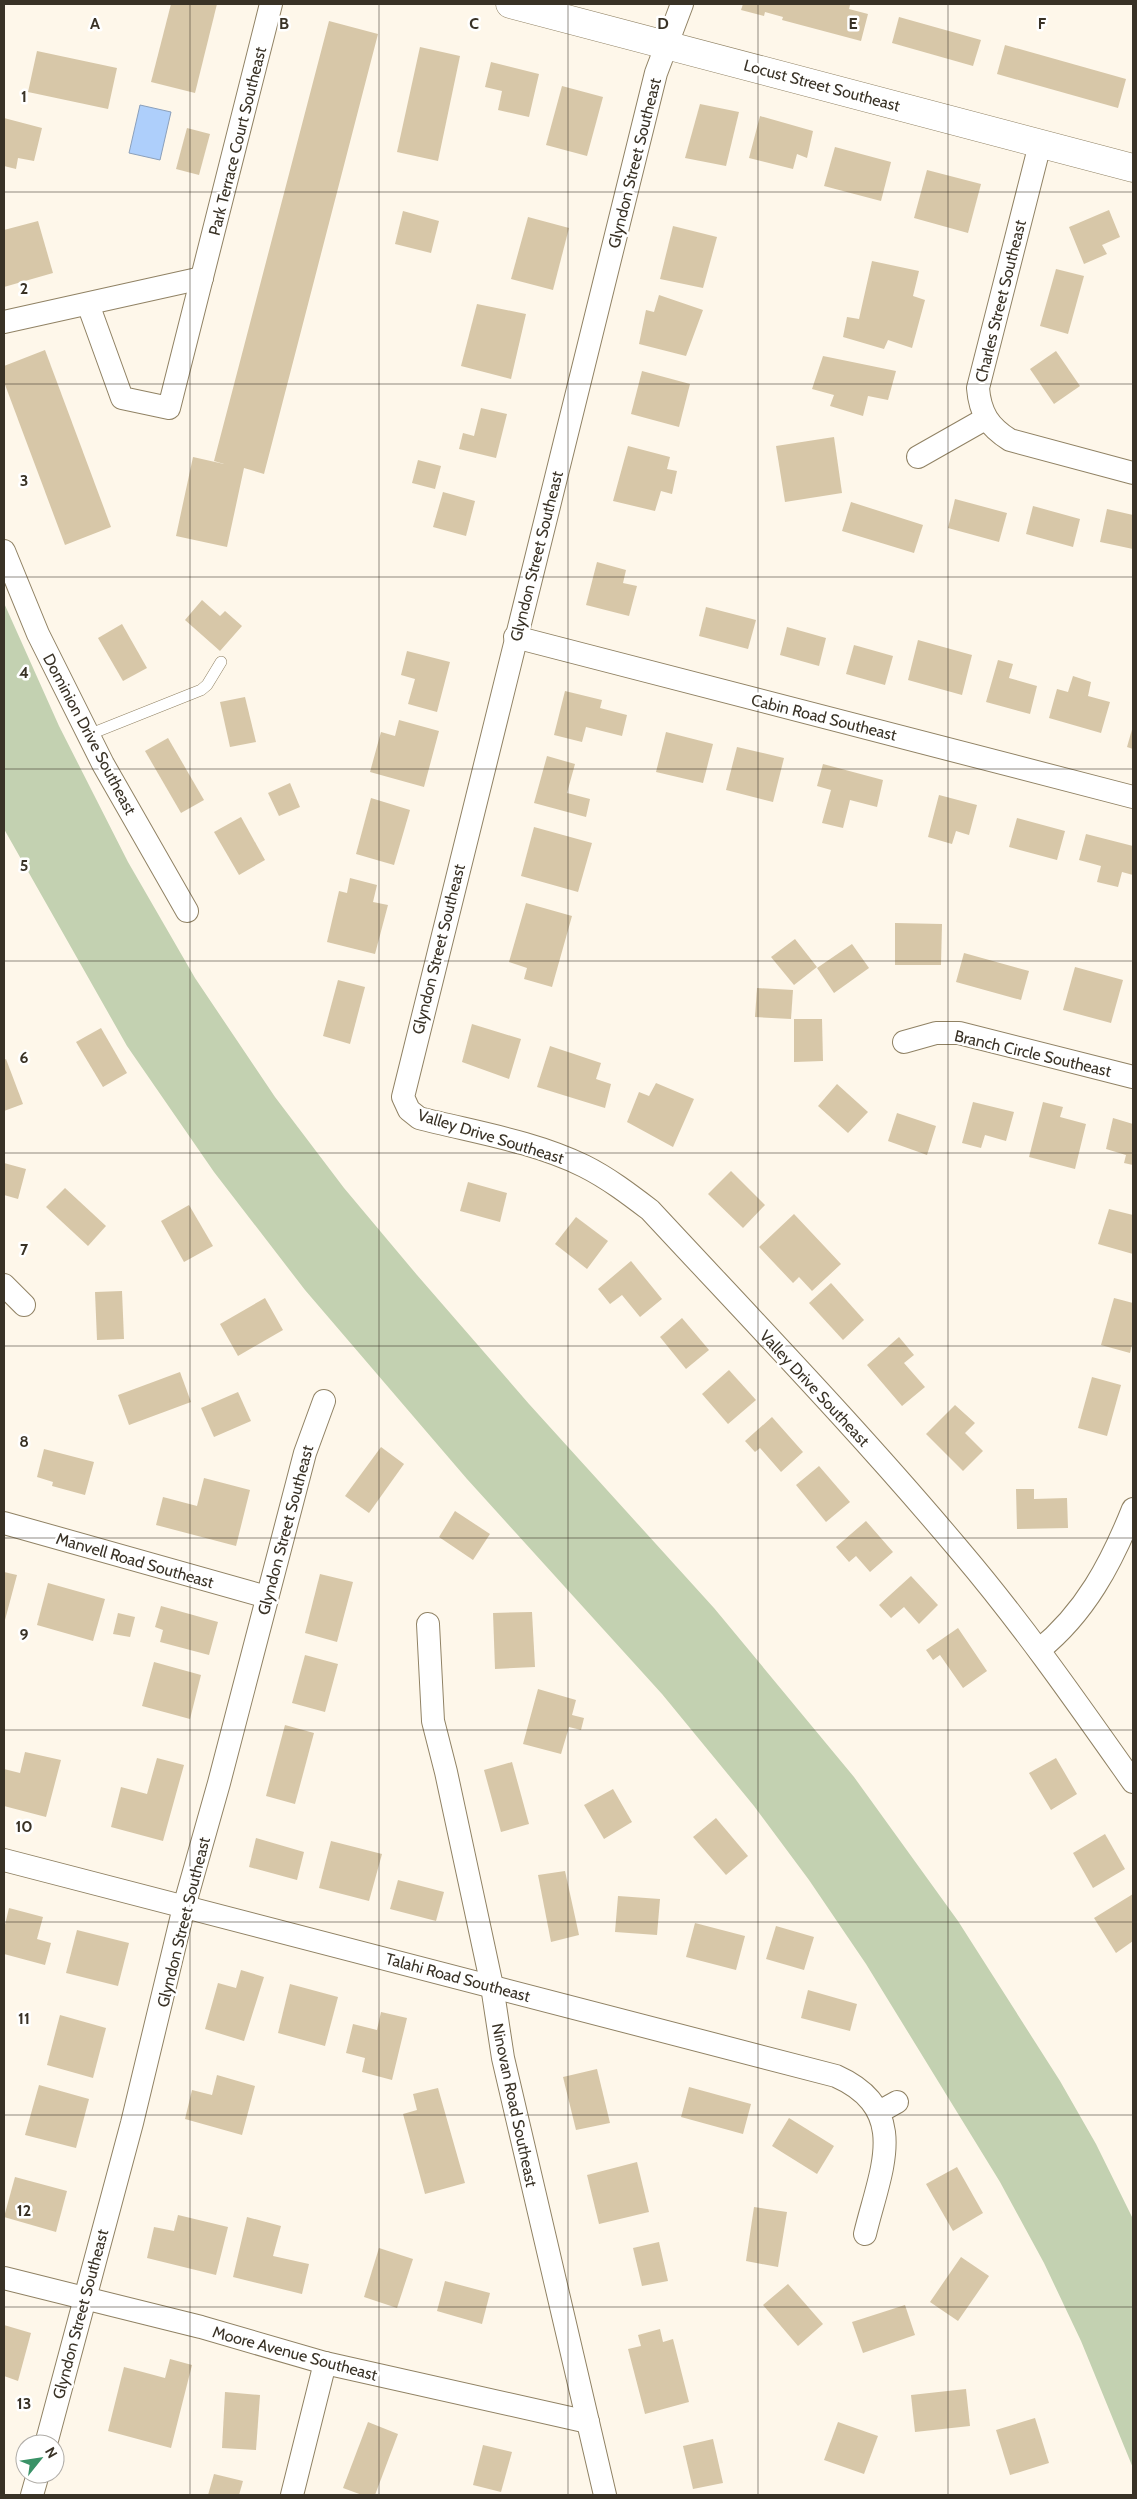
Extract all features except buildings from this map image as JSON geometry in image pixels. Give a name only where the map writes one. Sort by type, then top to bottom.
[{"type":"street","name":"Park Terrace Court Southeast","points":[[88,304],[122,398],[169,408],[271,4]]},
{"type":"street","name":"Locust Street Southeast","points":[[510,4],[637,39],[667,44],[1133,168]]},
{"type":"street","name":"Glyndon Street Southeast","points":[[409,1110],[403,1097],[403,1091],[515,637],[656,74],[682,4]]},
{"type":"street","name":"Charles Street Southeast","points":[[1040,144],[978,388],[979,403],[985,418],[996,432],[1010,440],[1133,472]]},
{"type":"street","points":[[4,322],[202,278]]},
{"type":"street","points":[[918,457],[985,418]]},
{"type":"street","name":"Dominion Drive Southeast","points":[[4,551],[38,634],[103,764],[187,911]]},
{"type":"street","name":"Cabin Road Southeast","points":[[515,637],[1133,797]]},
{"type":"street","name":"Branch Circle Southeast","points":[[904,1042],[936,1033],[959,1033],[1133,1077]]},
{"type":"street","name":"Valley Drive Southeast","points":[[409,1110],[419,1118],[561,1156],[617,1185],[650,1210],[881,1459],[962,1554],[1038,1650],[1133,1782]]},
{"type":"street","points":[[4,1285],[24,1305]]},
{"type":"street","name":"Glyndon Street Southeast","points":[[49,2434],[158,2020],[184,1907],[219,1783],[305,1453],[324,1401]]},
{"type":"street","points":[[1038,1650],[1077,1615],[1093,1592],[1122,1536],[1133,1509]]},
{"type":"street","name":"Manvell Road Southeast","points":[[4,1523],[267,1597]]},
{"type":"street","name":"Ninovan Road Southeast","points":[[428,1624],[433,1721],[446,1772],[492,1986],[503,2058],[606,2495]]},
{"type":"street","name":"Talahi Road Southeast","points":[[4,1860],[836,2076],[854,2084],[869,2097],[888,2107],[884,2127],[886,2146],[865,2234]]},
{"type":"street","name":"Moore Avenue Southeast","points":[[4,2278],[201,2326],[326,2363],[588,2422]]},
{"type":"street","points":[[292,2495],[326,2363]]},
{"type":"lane","points":[[88,734],[202,690],[221,662]]},
{"type":"green space","points":[[4,603],[59,726],[128,862],[195,978],[275,1097],[344,1188],[417,1275],[529,1404],[714,1608],[854,1777],[958,1921],[1060,2081],[1096,2144],[1133,2219],[1133,2468],[1081,2341],[1044,2263],[1000,2182],[866,1964],[809,1880],[754,1806],[662,1694],[467,1479],[305,1290],[214,1172],[127,1046],[4,829]]},
{"type":"water","points":[[140,105],[171,112],[160,160],[129,153]]}]
